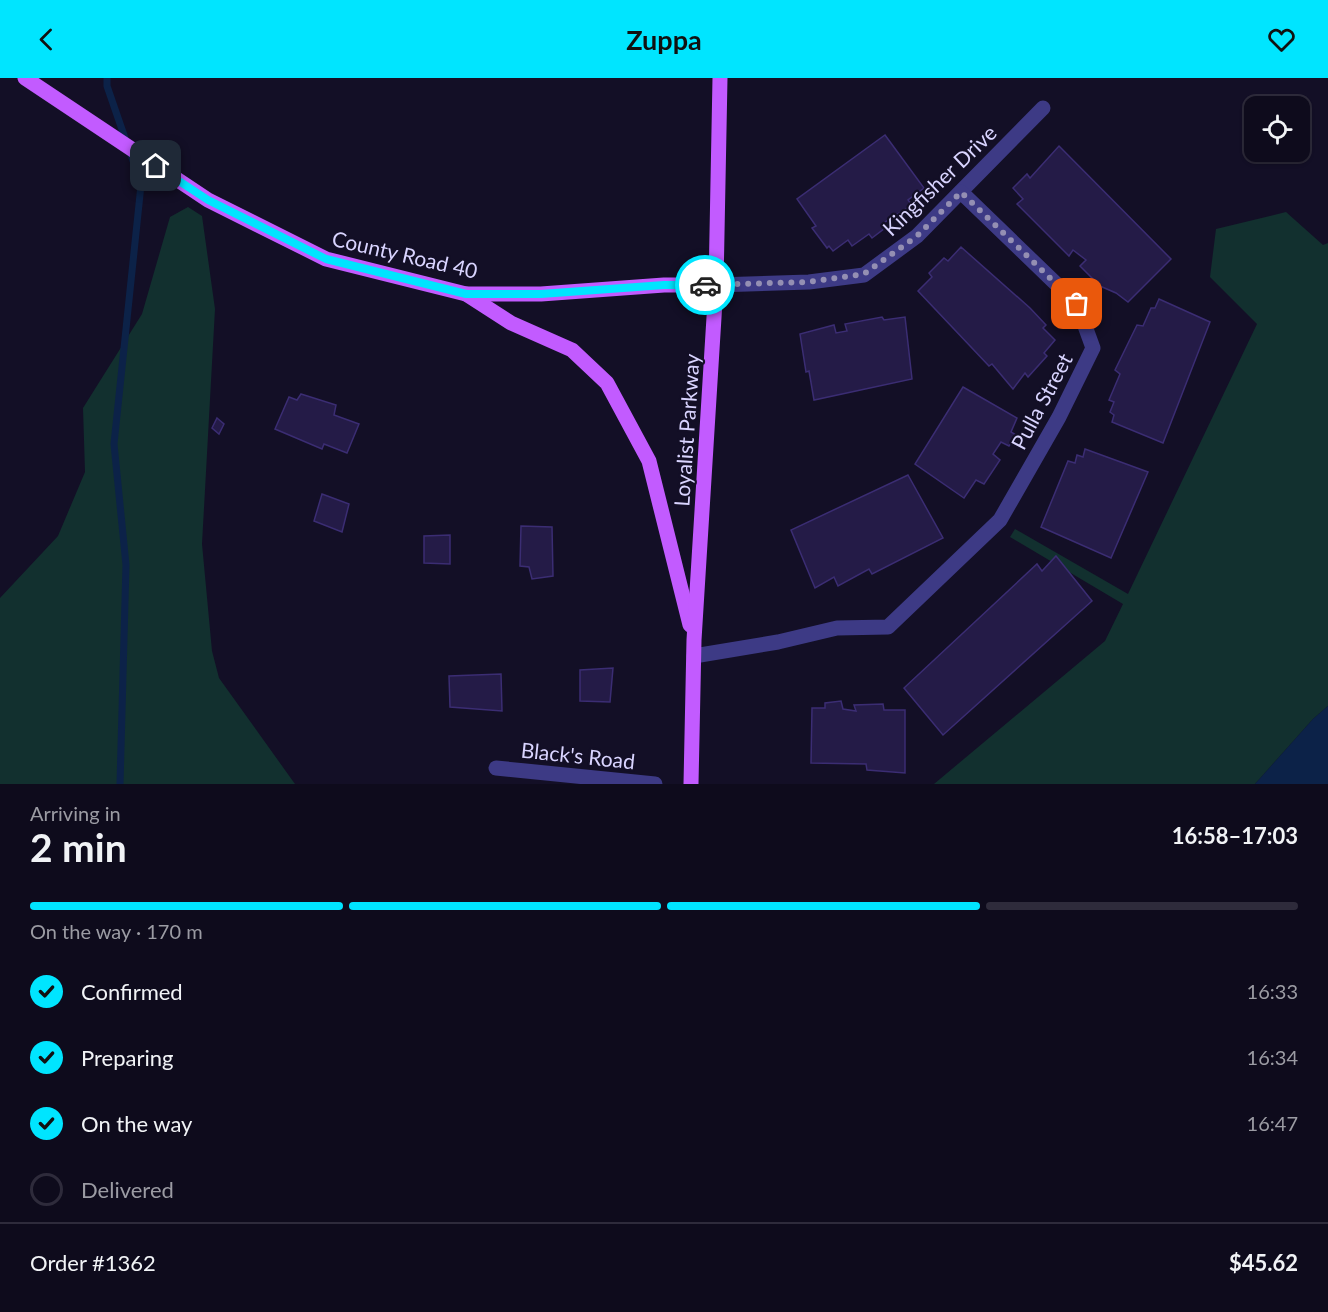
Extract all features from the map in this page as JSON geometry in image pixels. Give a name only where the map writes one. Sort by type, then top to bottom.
[{"type":"main road","name":"County Road 40","points":[[25,78],[208,200],[326,259],[466,294],[541,294],[664,285],[716,285]]},
{"type":"main road","name":"Loyalist Parkway","points":[[691,784],[694,640],[716,285],[720,78]]},
{"type":"main road","points":[[466,294],[511,323],[572,350],[607,383],[649,461],[694,640]]},
{"type":"street","name":"Kingfisher Drive","points":[[716,285],[808,282],[864,274],[917,236],[1043,108]]},
{"type":"street","name":"Pulla Street","points":[[694,656],[778,642],[837,628],[888,627],[1000,520],[1059,417],[1093,348],[1077,304],[961,192]]},
{"type":"street","name":"Black's Road","points":[[496,768],[655,784]]},
{"type":"green space","points":[[188,207],[202,216],[215,309],[202,544],[212,651],[219,678],[295,784],[0,784],[0,598],[58,536],[85,472],[83,408],[142,314],[170,217]]},
{"type":"green space","points":[[1286,212],[1323,245],[1328,243],[1328,706],[1313,719],[1255,784],[934,784],[1105,641],[1123,604],[1010,537],[1015,529],[1128,594],[1257,324],[1210,277],[1216,229]]},
{"type":"water","points":[[1328,706],[1328,784],[1255,784],[1313,719]]},
{"type":"building","points":[[885,135],[924,188],[908,200],[912,205],[882,224],[885,228],[872,238],[869,234],[852,246],[848,240],[833,251],[829,246],[827,248],[812,228],[816,226],[797,199]]},
{"type":"building","points":[[1059,146],[1171,259],[1128,302],[1116,293],[1100,286],[1080,266],[1086,260],[1073,250],[1069,256],[1017,204],[1023,199],[1013,188],[1027,174],[1030,178]]},
{"type":"building","points":[[961,247],[1030,308],[1046,325],[1043,328],[1055,340],[1044,353],[1047,356],[1028,377],[1025,373],[1013,389],[992,364],[989,366],[918,291],[932,277],[929,273],[944,258],[948,261]]},
{"type":"building","points":[[1159,299],[1210,322],[1163,443],[1112,422],[1114,415],[1110,412],[1114,402],[1109,400],[1120,374],[1115,370],[1137,325],[1143,326],[1151,308],[1155,308]]},
{"type":"building","points":[[882,317],[884,320],[905,317],[912,379],[814,400],[809,371],[806,372],[800,334],[834,325],[836,333],[847,331],[845,324]]},
{"type":"building","points":[[963,387],[1017,418],[1011,432],[1016,435],[1009,446],[1001,442],[993,454],[1000,460],[984,484],[976,480],[964,498],[915,464]]},
{"type":"building","points":[[301,394],[336,405],[334,415],[359,424],[347,453],[324,444],[322,449],[275,429],[289,397],[297,400]]},
{"type":"building","points":[[217,418],[224,424],[219,434],[212,428]]},
{"type":"building","points":[[1085,449],[1148,472],[1111,558],[1041,527],[1068,461],[1075,463],[1077,455],[1083,457]]},
{"type":"building","points":[[908,475],[943,538],[872,574],[869,569],[838,586],[834,577],[815,588],[791,530]]},
{"type":"building","points":[[322,494],[349,504],[342,532],[314,521]]},
{"type":"building","points":[[521,526],[552,527],[553,576],[532,579],[529,567],[520,566]]},
{"type":"building","points":[[450,535],[450,564],[424,563],[424,536]]},
{"type":"building","points":[[1056,556],[1092,601],[943,735],[904,688],[1037,564],[1042,571]]},
{"type":"building","points":[[613,668],[610,702],[580,701],[580,670]]},
{"type":"building","points":[[501,674],[502,711],[450,707],[449,676]]},
{"type":"building","points":[[841,701],[843,709],[856,711],[854,705],[883,704],[884,710],[905,710],[905,773],[867,770],[866,764],[811,763],[812,708],[825,708],[825,703]]},
{"type":"waterway","points":[[107,78],[107,86],[126,141]]},
{"type":"waterway","points":[[120,784],[126,565],[114,444],[141,185],[130,152]]},
{"type":"way so far","points":[[705,285],[808,282],[864,274],[917,236],[961,192],[1077,304]]},
{"type":"route","points":[[156,166],[208,200],[326,259],[466,294],[541,294],[664,285],[705,285]]}]
